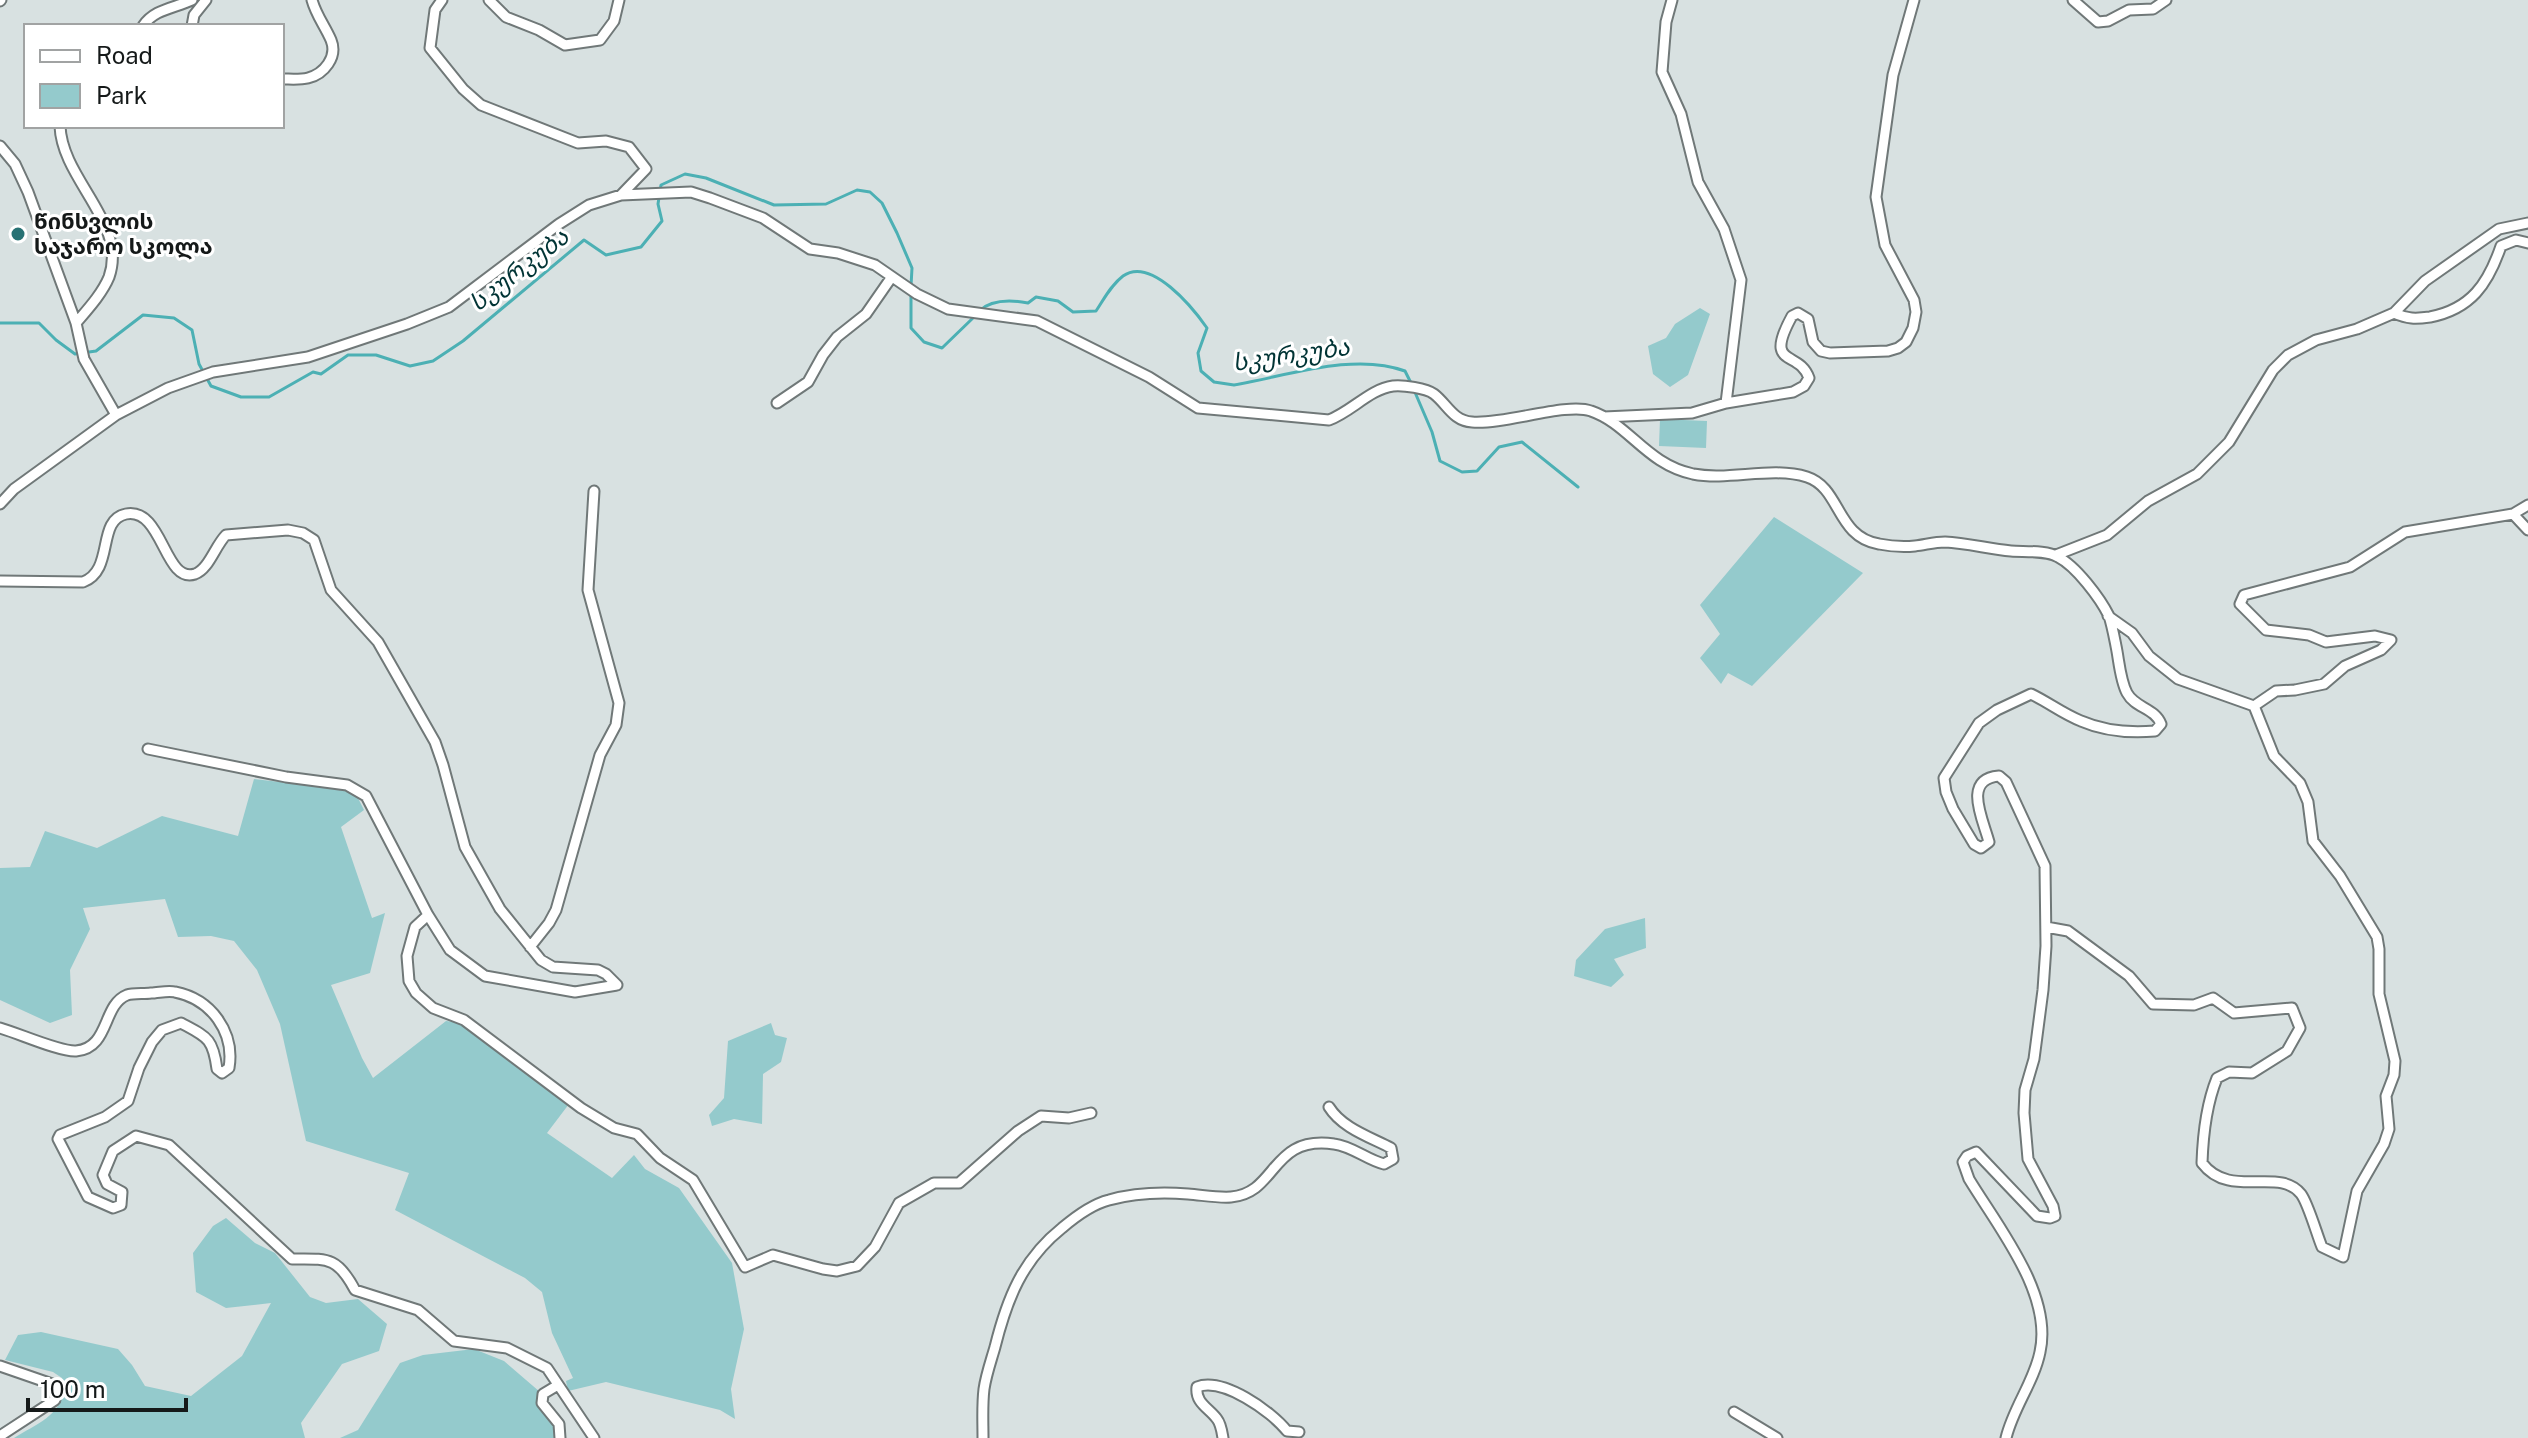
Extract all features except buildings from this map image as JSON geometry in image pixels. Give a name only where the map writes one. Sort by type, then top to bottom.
[{"type":"street","points":[[144,24],[159,12],[192,0]]},
{"type":"street","points":[[192,24],[194,15],[206,0]]},
{"type":"street","points":[[284,79],[309,78],[324,70],[332,59],[333,44],[312,0]]},
{"type":"street","points":[[442,0],[435,10],[430,48],[463,89],[481,105],[578,143],[606,141],[629,147],[646,169],[621,195]]},
{"type":"street","points":[[489,0],[506,17],[539,30],[565,45],[600,40],[614,21],[619,0]]},
{"type":"street","points":[[1672,0],[1666,22],[1662,72],[1681,114],[1698,182],[1724,229],[1741,280],[1726,403]]},
{"type":"street","points":[[1604,417],[1692,413],[1726,403],[1793,392],[1804,386],[1809,378],[1808,373],[1788,359],[1780,344],[1792,316],[1798,313],[1808,319],[1817,349],[1830,353],[1888,351],[1906,342],[1913,328],[1916,312],[1914,300],[1885,245],[1876,197],[1893,75],[1914,0]]},
{"type":"street","points":[[2073,0],[2098,22],[2108,21],[2129,10],[2153,9],[2166,0]]},
{"type":"street","points":[[60,128],[67,158],[77,180],[104,220],[112,247],[109,276],[76,323]]},
{"type":"street","points":[[0,146],[15,164],[28,192],[76,323],[84,359],[116,415]]},
{"type":"street","points":[[0,504],[14,489],[116,415],[168,388],[213,372],[308,357],[407,324],[449,307],[589,205],[621,195],[691,192],[763,218],[810,249],[838,253],[875,265],[917,294],[948,309],[1037,321],[1149,377],[1198,408],[1329,420],[1392,386],[1432,392],[1460,419],[1469,422],[1513,420],[1587,409],[1604,417],[1671,468],[1707,476],[1793,474],[1810,478],[1827,490],[1842,520],[1863,539],[1879,544],[1913,546],[1948,542],[2056,555],[2107,535],[2148,501],[2197,474],[2229,442],[2273,370],[2288,355],[2316,340],[2357,329],[2394,313],[2425,281],[2499,229],[2528,223]]},
{"type":"street","points":[[2394,313],[2410,320],[2452,313],[2476,295],[2501,246],[2516,240],[2528,243]]},
{"type":"street","points":[[777,403],[808,382],[837,337],[866,314],[891,278]]},
{"type":"street","points":[[530,947],[556,910],[600,755],[616,725],[619,712],[588,590],[594,491]]},
{"type":"street","points":[[2254,706],[2276,691],[2324,684],[2345,666],[2381,650],[2391,640],[2375,636],[2326,642],[2309,635],[2266,630],[2240,604],[2244,595],[2350,567],[2405,532],[2513,514],[2528,505]]},
{"type":"street","points":[[0,581],[83,582],[92,579],[100,568],[111,524],[117,517],[130,513],[142,518],[157,532],[173,566],[184,574],[196,573],[206,564],[226,535],[288,530],[303,533],[314,540],[331,590],[378,642],[439,754],[465,847],[500,909],[541,960],[553,967],[598,970],[617,985],[575,992],[485,976],[450,950],[428,915],[366,796],[347,785],[286,777],[148,749]]},
{"type":"street","points":[[2513,514],[2528,530]]},
{"type":"street","points":[[2046,927],[2068,931],[2129,976],[2153,1004],[2194,1005],[2213,998],[2234,1013],[2292,1008],[2300,1028],[2287,1051],[2252,1073],[2229,1072],[2217,1078],[2203,1133],[2202,1163],[2221,1177],[2235,1182],[2279,1181],[2301,1193],[2322,1247],[2343,1257],[2357,1191],[2384,1144],[2389,1129],[2386,1096],[2394,1075],[2395,1061],[2379,994],[2377,937],[2340,876],[2313,841],[2308,802],[2300,783],[2274,756],[2254,706],[2178,679],[2149,656],[2132,633],[2108,616],[2081,577],[2056,555]]},
{"type":"street","points":[[2006,1438],[2017,1404],[2040,1353],[2043,1321],[2030,1281],[1969,1179],[1963,1162],[1976,1152],[2037,1216],[2055,1216],[2053,1206],[2028,1159],[2024,1113],[2025,1090],[2034,1059],[2043,990],[2045,866],[2006,782],[1999,776],[1988,777],[1980,783],[1977,797],[1989,842],[1981,848],[1974,844],[1953,809],[1944,778],[1979,723],[1997,710],[2031,694],[2093,725],[2124,731],[2155,731],[2160,728],[2158,717],[2131,698],[2125,689],[2108,616]]},
{"type":"street","points":[[428,915],[415,927],[407,956],[409,981],[416,993],[433,1008],[464,1020],[581,1108],[614,1128],[637,1134],[660,1158],[693,1180],[745,1267],[773,1255],[837,1271],[857,1266],[875,1247],[899,1203],[934,1183],[959,1183],[1018,1131],[1041,1116],[1069,1118],[1091,1113]]},
{"type":"street","points":[[0,1028],[62,1050],[77,1051],[96,1043],[117,1003],[126,996],[174,991],[203,1003],[218,1018],[226,1033],[231,1055],[229,1068],[222,1073],[217,1069],[215,1053],[206,1036],[181,1023],[162,1030],[139,1068],[128,1101],[105,1117],[60,1135],[58,1139],[88,1197],[113,1208],[121,1205],[122,1192],[107,1184],[103,1175],[113,1151],[136,1136],[169,1145],[292,1259],[326,1259],[345,1270],[355,1290],[418,1310],[454,1341],[507,1348],[547,1368],[594,1438]]},
{"type":"street","points":[[983,1438],[984,1388],[1003,1314],[1030,1259],[1053,1235],[1073,1219],[1107,1200],[1144,1194],[1232,1197],[1245,1193],[1259,1186],[1295,1147],[1338,1144],[1384,1164],[1393,1159],[1391,1148],[1346,1125],[1329,1107]]},
{"type":"street","points":[[0,1366],[52,1384],[56,1394],[55,1400],[0,1436]]},
{"type":"street","points":[[1223,1438],[1219,1421],[1201,1403],[1196,1394],[1197,1387],[1205,1384],[1236,1392],[1278,1420],[1287,1431],[1299,1432]]},
{"type":"street","points":[[558,1385],[543,1394],[542,1403],[559,1424],[560,1438]]},
{"type":"street","points":[[1734,1412],[1777,1438]]},
{"type":"green space","points":[[1700,308],[1710,314],[1688,375],[1670,387],[1653,374],[1648,346],[1666,338],[1675,324]]},
{"type":"green space","points":[[1660,419],[1707,421],[1706,448],[1659,446]]},
{"type":"green space","points":[[1774,517],[1863,573],[1752,686],[1728,673],[1721,684],[1700,658],[1720,634],[1700,605]]},
{"type":"green space","points":[[254,779],[349,790],[364,810],[341,827],[372,918],[385,913],[370,973],[331,985],[373,1078],[446,1021],[462,1023],[569,1104],[547,1133],[612,1178],[634,1155],[645,1169],[679,1188],[732,1263],[744,1329],[731,1389],[735,1419],[720,1410],[606,1382],[568,1391],[566,1381],[573,1378],[552,1333],[542,1292],[525,1278],[395,1210],[409,1173],[306,1141],[280,1024],[257,970],[234,941],[211,936],[178,937],[165,899],[83,908],[90,929],[70,970],[72,1015],[50,1023],[0,1000],[0,868],[30,867],[45,831],[97,848],[162,816],[238,836]]},
{"type":"green space","points":[[1645,918],[1646,948],[1614,959],[1624,975],[1611,987],[1574,976],[1576,960],[1605,929]]},
{"type":"green space","points":[[771,1023],[775,1035],[787,1038],[781,1062],[763,1074],[762,1124],[734,1119],[712,1126],[709,1115],[724,1098],[728,1041]]},
{"type":"green space","points":[[226,1218],[255,1243],[275,1253],[310,1297],[326,1303],[358,1299],[387,1324],[379,1351],[342,1364],[301,1423],[305,1438],[14,1438],[50,1416],[61,1400],[63,1390],[62,1378],[53,1372],[5,1360],[18,1335],[41,1332],[118,1349],[145,1386],[191,1396],[242,1356],[271,1303],[226,1308],[196,1292],[193,1253],[213,1226]]},
{"type":"green space","points":[[474,1349],[504,1361],[540,1392],[555,1423],[557,1438],[340,1438],[358,1430],[400,1363],[423,1355]]},
{"type":"waterway","name":"სკურკუბა","points":[[0,323],[39,323],[75,354],[96,351],[143,315],[174,318],[192,330],[199,364],[211,386],[241,397],[269,397],[313,372],[321,374],[348,355],[376,355],[410,366],[433,361],[463,341],[584,240],[606,255],[641,247],[662,221],[658,204],[661,185],[685,174],[706,178],[774,205],[826,204],[857,190],[870,192],[882,203],[897,233],[912,268],[911,286]]},
{"type":"waterway","name":"სკურკუბა","points":[[979,311],[996,302],[1028,303],[1036,297],[1058,301],[1073,312],[1096,311],[1123,276],[1134,272],[1146,273],[1158,278],[1182,297],[1207,328],[1198,353],[1201,371],[1214,382],[1234,385],[1320,368],[1364,364],[1405,371],[1411,383]]},
{"type":"waterway","name":"სკურკუბა","points":[[911,294],[911,328],[924,342],[942,348],[974,317]]},
{"type":"waterway","name":"სკურკუბა","points":[[1414,390],[1432,432],[1440,461],[1462,472],[1477,471],[1499,447],[1522,442],[1578,487]]},
{"type":"place","name":"წინსვლის საჯარო სკოლა","points":[[18,234]]}]
